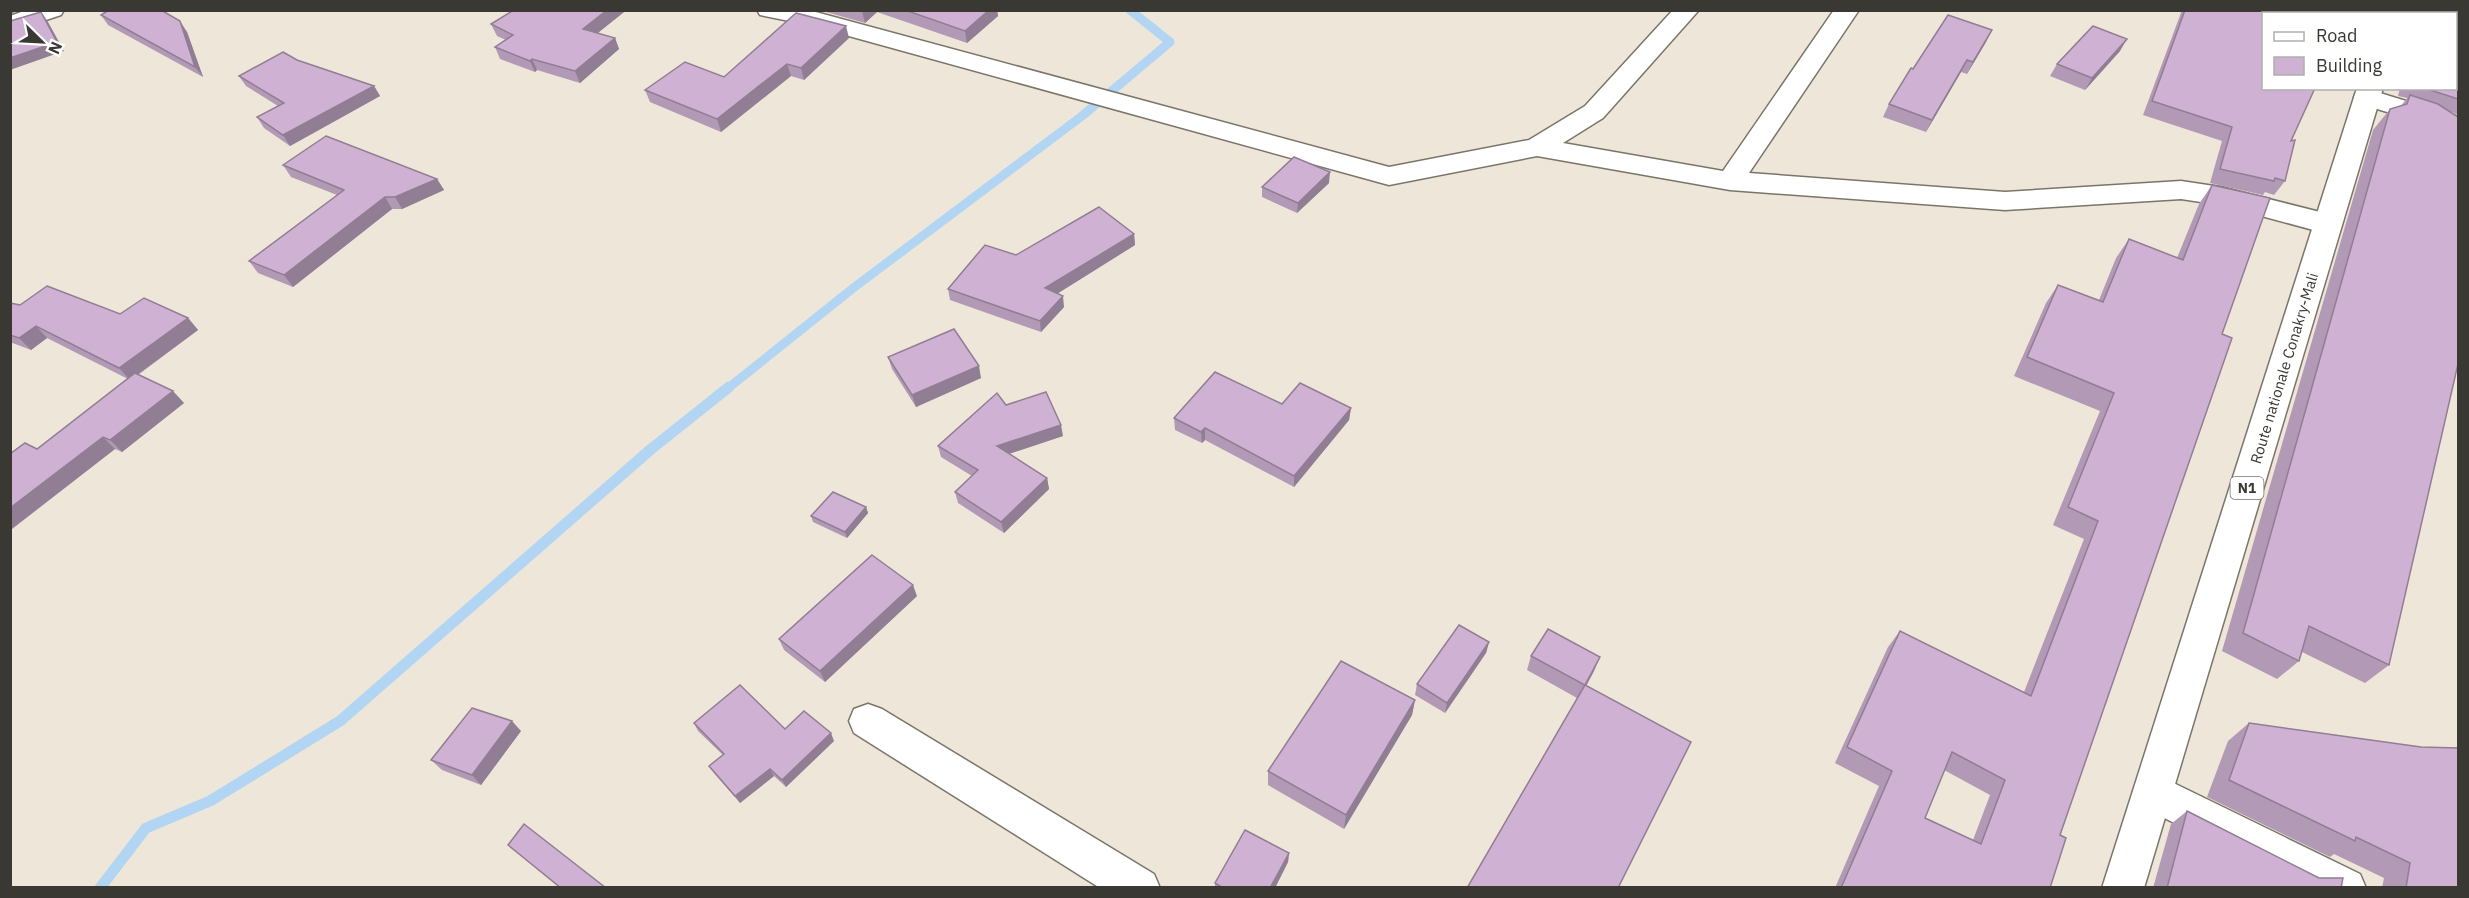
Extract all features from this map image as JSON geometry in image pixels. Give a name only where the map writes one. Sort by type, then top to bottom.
[{"type":"main road","points":[[10,25],[52,10]]},
{"type":"main road","points":[[769,10],[812,18],[1389,176],[1537,147],[1594,112],[1687,10]]},
{"type":"main road","points":[[1730,181],[1847,10]]},
{"type":"main road","points":[[2369,93],[2458,126]]},
{"type":"main road","name":"Route nationale Conakry-Mali","points":[[2123,888],[2369,93]]},
{"type":"main road","points":[[1537,147],[1730,181],[2005,201],[2181,189],[2221,196],[2328,224]]},
{"type":"main road","points":[[868,721],[1139,888]]},
{"type":"main road","points":[[2153,792],[2345,888]]},
{"type":"building","points":[[109,10],[161,10],[180,21],[195,67],[101,15]]},
{"type":"building","points":[[514,10],[607,10],[583,29],[615,38],[575,71],[532,59],[530,61],[495,47],[513,35],[491,24]]},
{"type":"building","points":[[905,10],[989,10],[965,31]]},
{"type":"building","points":[[2185,10],[2318,10],[2317,12],[2262,12],[2262,90],[2314,90],[2291,141],[2295,140],[2285,181],[2275,178],[2274,181],[2220,169],[2232,127],[2152,101]]},
{"type":"building","points":[[2430,10],[2458,10],[2458,99],[2430,90],[2457,90],[2457,12],[2430,12]]},
{"type":"building","points":[[41,12],[57,42],[10,58],[10,21]]},
{"type":"building","points":[[796,13],[846,26],[801,68],[787,64],[717,119],[645,90],[685,62],[724,77]]},
{"type":"building","points":[[1948,15],[1992,30],[1973,62],[1967,60],[1932,120],[1889,104],[1911,68],[1913,69]]},
{"type":"building","points":[[2093,26],[2127,39],[2092,78],[2057,64]]},
{"type":"building","points":[[283,52],[297,60],[374,86],[283,135],[257,117],[284,103],[239,76]]},
{"type":"building","points":[[2410,95],[2438,104],[2458,117],[2458,364],[2389,665],[2309,626],[2299,661],[2243,633],[2390,109],[2407,104]]},
{"type":"building","points":[[326,136],[437,179],[395,197],[385,197],[284,275],[249,261],[344,190],[283,165]]},
{"type":"building","points":[[1294,157],[1330,172],[1298,203],[1262,187]]},
{"type":"building","points":[[2212,185],[2270,198],[2222,334],[2232,338],[2060,835],[2066,838],[2050,888],[1841,888],[1892,771],[1847,747],[1900,631],[2031,696],[2098,521],[2068,507],[2114,393],[2027,357],[2058,285],[2103,302],[2129,239],[2183,260]],"holes":[[[1952,752],[2005,780],[1981,844],[1925,818]]]},
{"type":"building","points":[[1099,207],[1134,234],[1045,288],[1063,296],[1040,321],[948,289],[985,245],[1016,255]]},
{"type":"building","points":[[47,286],[120,314],[144,298],[188,318],[119,368],[36,326],[19,338],[10,335],[10,303],[20,305]]},
{"type":"building","points":[[954,329],[979,366],[912,395],[888,357]]},
{"type":"building","points":[[1215,372],[1282,404],[1300,383],[1351,408],[1294,476],[1205,428],[1201,432],[1174,418]]},
{"type":"building","points":[[135,373],[173,391],[110,440],[103,437],[10,508],[10,454],[25,443],[37,449]]},
{"type":"building","points":[[1046,392],[1061,425],[997,446],[1047,478],[1001,522],[955,492],[978,470],[938,446],[997,393],[1006,405]]},
{"type":"building","points":[[833,492],[866,507],[845,532],[811,516]]},
{"type":"building","points":[[872,555],[913,585],[820,671],[779,639]]},
{"type":"building","points":[[1459,625],[1489,642],[1447,703],[1417,684]]},
{"type":"building","points":[[1548,629],[1600,657],[1585,685],[1531,656]]},
{"type":"building","points":[[1341,661],[1415,700],[1346,815],[1268,771]]},
{"type":"building","points":[[740,685],[785,729],[804,711],[831,733],[782,780],[770,769],[735,796],[709,766],[724,754],[694,723]]},
{"type":"building","points":[[1585,685],[1691,742],[1618,888],[1467,888]]},
{"type":"building","points":[[472,708],[512,721],[472,775],[431,760]]},
{"type":"building","points":[[2249,723],[2421,747],[2458,748],[2458,888],[2406,888],[2410,863],[2356,837],[2355,841],[2229,780]]},
{"type":"building","points":[[2187,811],[2319,878],[2343,878],[2341,888],[2167,888]]},
{"type":"building","points":[[524,824],[606,888],[561,888],[508,845]]},
{"type":"building","points":[[1245,830],[1289,853],[1270,888],[1223,888],[1215,883]]},
{"type":"waterway","points":[[727,389],[852,289],[1082,116],[1170,42],[1130,10]]},
{"type":"waterway","points":[[100,888],[146,828],[210,801],[340,721],[650,450],[729,387]]}]
